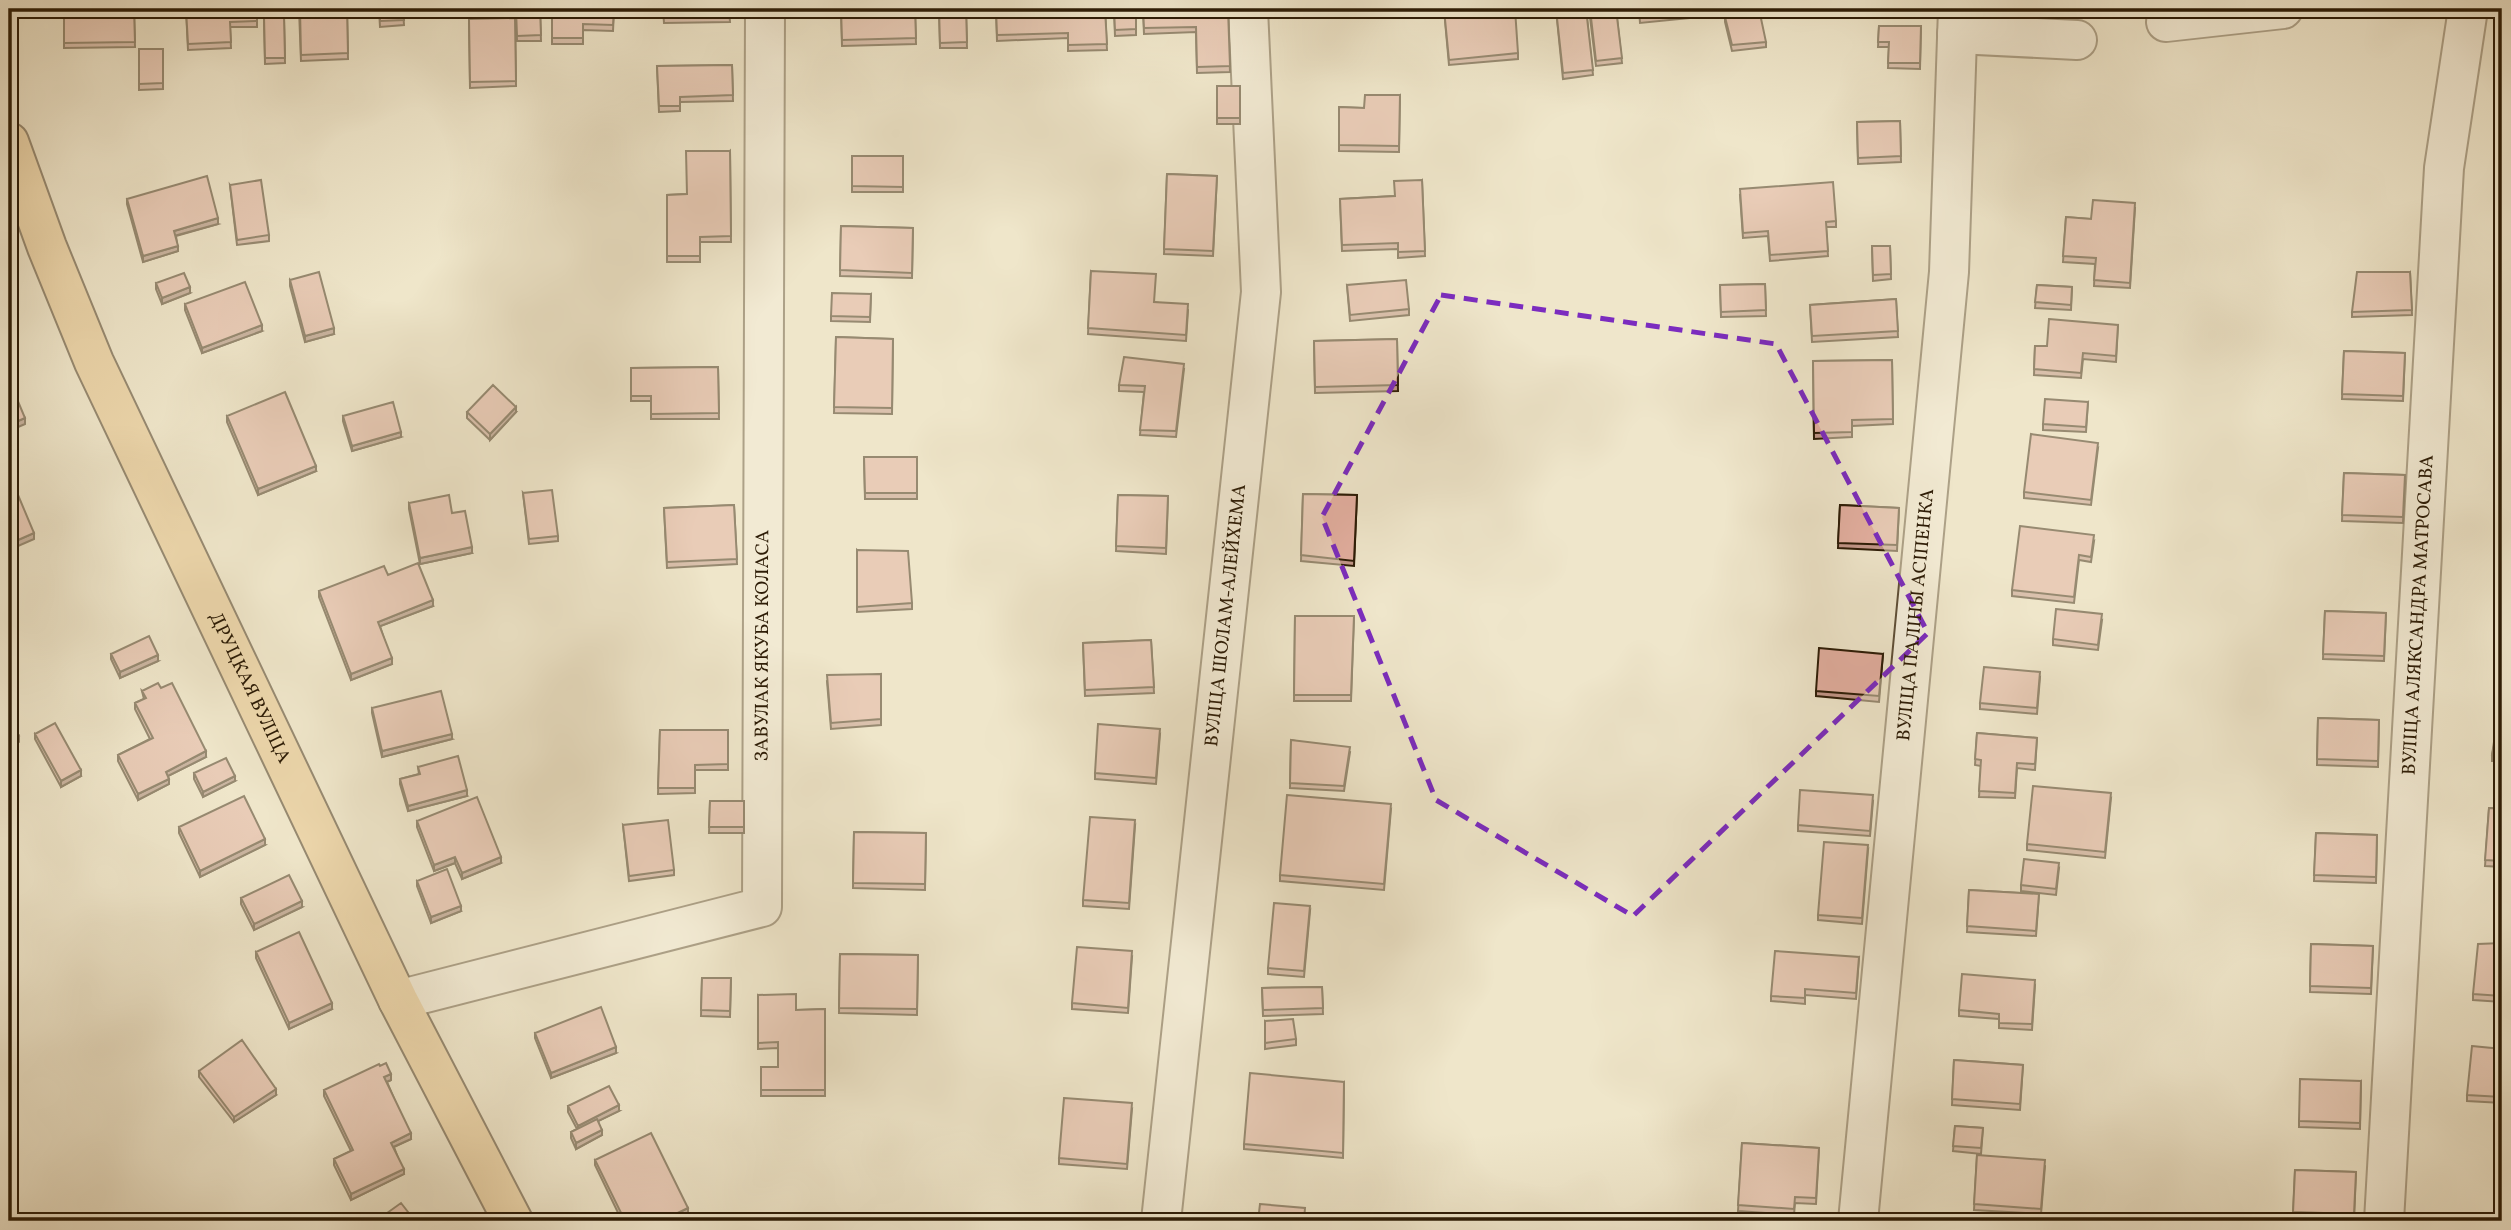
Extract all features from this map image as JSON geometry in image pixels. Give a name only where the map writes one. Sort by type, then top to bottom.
[{"type":"main road","name":"ДРУЦКАЯ ВУЛІЦА","points":[[9,142],[47,247],[94,362],[398,1000],[513,1221]]},
{"type":"street","name":"ЗАВУЛАК ЯКУБА КОЛАСА","points":[[398,1000],[762,907],[765,9]]},
{"type":"street","name":"ВУЛІЦА ШОЛАМ-АЛЕЙХЕМА","points":[[1161,1221],[1261,292],[1248,9]]},
{"type":"street","points":[[2166,22],[2283,9]]},
{"type":"street","name":"ВУЛІЦА АЛЯКСАНДРА МАТРОСАВА","points":[[2384,1221],[2444,169],[2468,9]]},
{"type":"street","points":[[1958,22],[2077,40]]},
{"type":"street","name":"ВУЛІЦА ПАЛІНЫ АСІПЕНКА","points":[[1858,1221],[1949,272],[1958,22]]},
{"type":"highlighted area","points":[[1441,295],[1776,344],[1928,633],[1633,916],[1436,800],[1322,517]]},
{"type":"building","points":[[64,9],[134,9],[135,42],[64,43]]},
{"type":"building","points":[[186,9],[257,9],[257,21],[230,22],[231,42],[188,44]]},
{"type":"building","points":[[300,9],[347,9],[348,53],[301,55]]},
{"type":"building","points":[[380,9],[403,9],[404,20],[380,21]]},
{"type":"building","points":[[516,9],[540,9],[541,35],[517,36]]},
{"type":"building","points":[[552,9],[614,9],[613,25],[583,24],[583,38],[552,38]]},
{"type":"building","points":[[663,9],[729,9],[730,17],[664,18]]},
{"type":"building","points":[[841,9],[915,9],[916,38],[842,40]]},
{"type":"building","points":[[939,9],[966,9],[967,42],[940,43]]},
{"type":"building","points":[[996,9],[1105,9],[1107,44],[1068,45],[1068,33],[997,35]]},
{"type":"building","points":[[1114,9],[1136,9],[1136,29],[1115,30]]},
{"type":"building","points":[[1143,9],[1228,9],[1230,66],[1197,67],[1196,27],[1144,28]]},
{"type":"building","points":[[1444,9],[1515,9],[1518,53],[1449,60]]},
{"type":"building","points":[[1556,9],[1586,9],[1593,70],[1563,73]]},
{"type":"building","points":[[1590,9],[1616,9],[1622,58],[1596,61]]},
{"type":"building","points":[[1639,9],[1709,9],[1709,11],[1640,17]]},
{"type":"building","points":[[1759,9],[1766,42],[1732,45],[1725,17]]},
{"type":"building","points":[[264,17],[284,17],[285,58],[265,58]]},
{"type":"building","points":[[515,18],[516,81],[470,82],[469,19]]},
{"type":"building","points":[[1879,26],[1921,26],[1920,63],[1888,63],[1889,42],[1878,42]]},
{"type":"building","points":[[139,49],[163,49],[163,83],[139,84]]},
{"type":"building","points":[[732,65],[733,95],[680,97],[680,106],[659,106],[657,66]]},
{"type":"building","points":[[1217,86],[1240,86],[1240,118],[1217,118]]},
{"type":"building","points":[[1365,95],[1400,95],[1399,146],[1339,145],[1339,107],[1364,108]]},
{"type":"building","points":[[1900,121],[1901,156],[1858,158],[1857,122]]},
{"type":"building","points":[[686,151],[730,151],[731,236],[700,237],[700,256],[667,256],[667,195],[687,194]]},
{"type":"building","points":[[852,156],[903,156],[903,187],[852,186]]},
{"type":"building","points":[[1167,174],[1217,176],[1213,251],[1164,249]]},
{"type":"building","points":[[207,176],[218,218],[174,231],[178,246],[143,256],[127,199]]},
{"type":"building","points":[[261,180],[269,235],[237,240],[230,185]]},
{"type":"building","points":[[1422,180],[1425,251],[1398,252],[1398,243],[1342,245],[1340,199],[1395,196],[1394,181]]},
{"type":"building","points":[[1833,182],[1836,221],[1826,222],[1828,251],[1770,255],[1768,231],[1743,233],[1740,189]]},
{"type":"building","points":[[2093,200],[2135,203],[2130,283],[2094,280],[2096,258],[2063,256],[2066,217],[2091,219]]},
{"type":"building","points":[[841,226],[913,228],[912,273],[840,270]]},
{"type":"building","points":[[1872,246],[1890,246],[1891,274],[1873,275]]},
{"type":"building","points":[[1091,271],[1156,274],[1154,302],[1188,304],[1186,335],[1088,328]]},
{"type":"building","points":[[319,272],[334,328],[305,336],[290,280]]},
{"type":"building","points":[[2357,272],[2410,272],[2412,310],[2352,312]]},
{"type":"building","points":[[184,273],[190,287],[162,298],[156,283]]},
{"type":"building","points":[[1406,280],[1409,309],[1350,315],[1347,285]]},
{"type":"building","points":[[245,282],[262,325],[202,348],[185,304]]},
{"type":"building","points":[[1765,284],[1766,310],[1721,312],[1720,285]]},
{"type":"building","points":[[2037,285],[2072,287],[2071,305],[2035,302]]},
{"type":"building","points":[[832,293],[871,294],[870,317],[831,316]]},
{"type":"building","points":[[1896,299],[1898,331],[1812,336],[1810,305]]},
{"type":"building","points":[[2049,319],[2118,325],[2116,356],[2083,353],[2081,373],[2034,369],[2035,346],[2047,346]]},
{"type":"building","points":[[836,337],[893,339],[892,408],[834,407]]},
{"type":"building","points":[[1397,339],[1398,385],[1315,387],[1314,341]]},
{"type":"building","points":[[2344,351],[2405,353],[2403,396],[2342,394]]},
{"type":"building","points":[[1124,357],[1184,364],[1176,431],[1140,430],[1145,386],[1119,385]]},
{"type":"building","points":[[1892,360],[1893,419],[1852,420],[1852,432],[1814,433],[1813,361]]},
{"type":"building","points":[[718,367],[719,413],[651,414],[651,396],[631,396],[631,368]]},
{"type":"building","points":[[9,380],[25,418],[9,425]]},
{"type":"building","points":[[493,385],[516,407],[490,434],[467,412]]},
{"type":"building","points":[[285,392],[316,466],[258,489],[227,416]]},
{"type":"building","points":[[2045,399],[2088,402],[2086,427],[2043,424]]},
{"type":"building","points":[[393,402],[401,432],[352,446],[343,416]]},
{"type":"building","points":[[2031,434],[2098,443],[2091,500],[2024,492]]},
{"type":"building","points":[[864,457],[917,457],[917,493],[865,493]]},
{"type":"building","points":[[2344,473],[2405,475],[2403,517],[2342,515]]},
{"type":"building","points":[[552,490],[558,536],[529,539],[523,493]]},
{"type":"building","points":[[1303,494],[1357,495],[1354,561],[1301,555]]},
{"type":"building","points":[[18,495],[34,533],[9,544],[9,499]]},
{"type":"building","points":[[449,495],[452,513],[465,511],[472,547],[420,558],[409,503]]},
{"type":"building","points":[[1118,495],[1168,496],[1166,548],[1116,546]]},
{"type":"building","points":[[734,505],[737,559],[667,562],[664,508]]},
{"type":"building","points":[[1840,505],[1899,508],[1897,545],[1838,543]]},
{"type":"building","points":[[2020,526],[2094,535],[2091,557],[2079,555],[2074,597],[2012,590]]},
{"type":"building","points":[[857,550],[908,551],[912,603],[857,607]]},
{"type":"building","points":[[418,563],[433,600],[378,622],[392,658],[351,674],[319,591],[384,566],[388,575]]},
{"type":"building","points":[[2056,609],[2102,614],[2098,645],[2053,639]]},
{"type":"building","points":[[2325,611],[2386,613],[2384,656],[2323,654]]},
{"type":"building","points":[[1295,616],[1354,616],[1351,695],[1294,695]]},
{"type":"building","points":[[149,636],[158,655],[120,672],[111,654]]},
{"type":"building","points":[[1151,640],[1154,687],[1085,690],[1083,643]]},
{"type":"building","points":[[1819,648],[1883,654],[1879,696],[1816,691]]},
{"type":"building","points":[[1984,667],[2040,672],[2037,708],[1980,703]]},
{"type":"building","points":[[881,674],[881,719],[831,723],[827,675]]},
{"type":"building","points":[[158,683],[161,688],[172,683],[206,751],[166,772],[169,779],[138,794],[118,755],[153,738],[135,703],[146,698],[142,691]]},
{"type":"building","points":[[441,691],[452,734],[382,751],[372,708]]},
{"type":"building","points":[[2499,709],[2502,709],[2502,756],[2492,755]]},
{"type":"building","points":[[9,717],[19,736],[9,742]]},
{"type":"building","points":[[2318,718],[2379,720],[2378,761],[2317,759]]},
{"type":"building","points":[[55,723],[81,770],[61,781],[35,734]]},
{"type":"building","points":[[1098,724],[1160,729],[1156,778],[1095,773]]},
{"type":"building","points":[[660,730],[728,730],[728,764],[695,765],[695,788],[658,788]]},
{"type":"building","points":[[1977,733],[2037,738],[2035,764],[2017,763],[2015,793],[1979,791],[1981,760],[1975,759]]},
{"type":"building","points":[[1291,740],[1350,747],[1344,786],[1290,783]]},
{"type":"building","points":[[458,756],[467,790],[408,806],[400,779],[420,774],[418,767]]},
{"type":"building","points":[[226,758],[235,776],[203,792],[194,773]]},
{"type":"building","points":[[2033,786],[2111,793],[2105,852],[2027,844]]},
{"type":"building","points":[[1800,790],[1873,795],[1870,831],[1798,825]]},
{"type":"building","points":[[1287,795],[1391,804],[1384,884],[1280,875]]},
{"type":"building","points":[[244,796],[265,839],[200,871],[179,827]]},
{"type":"building","points":[[477,797],[501,857],[462,873],[455,857],[434,865],[417,821]]},
{"type":"building","points":[[710,801],[744,801],[744,827],[709,827]]},
{"type":"building","points":[[2489,808],[2502,809],[2502,861],[2485,860]]},
{"type":"building","points":[[1090,817],[1135,820],[1129,903],[1083,900]]},
{"type":"building","points":[[668,820],[674,870],[629,876],[623,825]]},
{"type":"building","points":[[854,832],[926,833],[925,884],[853,883]]},
{"type":"building","points":[[2316,833],[2377,835],[2376,877],[2314,875]]},
{"type":"building","points":[[1824,842],[1868,845],[1862,918],[1818,915]]},
{"type":"building","points":[[2024,859],[2059,863],[2056,889],[2021,885]]},
{"type":"building","points":[[447,869],[461,906],[431,917],[417,881]]},
{"type":"building","points":[[289,875],[302,901],[254,924],[241,898]]},
{"type":"building","points":[[1969,890],[2039,894],[2036,931],[1967,926]]},
{"type":"building","points":[[1274,903],[1310,906],[1304,971],[1268,968]]},
{"type":"building","points":[[299,932],[332,1003],[289,1023],[256,952]]},
{"type":"building","points":[[2502,943],[2502,996],[2473,994],[2478,944]]},
{"type":"building","points":[[2311,944],[2373,946],[2371,988],[2310,986]]},
{"type":"building","points":[[1077,947],[1132,951],[1128,1008],[1072,1003]]},
{"type":"building","points":[[1775,951],[1859,957],[1856,993],[1805,989],[1805,998],[1771,996]]},
{"type":"building","points":[[840,954],[918,955],[917,1009],[839,1008]]},
{"type":"building","points":[[1962,974],[2035,980],[2032,1024],[1999,1023],[1999,1014],[1959,1010]]},
{"type":"building","points":[[702,978],[731,978],[730,1011],[701,1010]]},
{"type":"building","points":[[1322,987],[1323,1008],[1263,1010],[1262,988]]},
{"type":"building","points":[[796,994],[796,1010],[825,1009],[825,1090],[761,1090],[761,1067],[778,1067],[778,1042],[758,1043],[758,995]]},
{"type":"building","points":[[601,1007],[616,1047],[551,1073],[535,1033]]},
{"type":"building","points":[[1293,1019],[1296,1039],[1265,1043],[1265,1021]]},
{"type":"building","points":[[242,1040],[276,1089],[234,1117],[199,1071]]},
{"type":"building","points":[[2472,1046],[2502,1049],[2502,1097],[2467,1095]]},
{"type":"building","points":[[1954,1060],[2023,1065],[2020,1104],[1952,1099]]},
{"type":"building","points":[[386,1063],[391,1074],[384,1077],[411,1133],[391,1143],[404,1169],[351,1194],[334,1159],[353,1150],[324,1090]]},
{"type":"building","points":[[1250,1073],[1344,1082],[1343,1153],[1244,1144]]},
{"type":"building","points":[[2300,1079],[2361,1081],[2360,1123],[2299,1121]]},
{"type":"building","points":[[609,1086],[619,1105],[578,1126],[568,1106]]},
{"type":"building","points":[[1064,1098],[1132,1103],[1127,1164],[1059,1158]]},
{"type":"building","points":[[597,1119],[602,1130],[576,1143],[571,1132]]},
{"type":"building","points":[[1955,1126],[1983,1128],[1981,1148],[1953,1146]]},
{"type":"building","points":[[651,1133],[688,1208],[661,1221],[625,1221],[595,1160]]},
{"type":"building","points":[[1742,1143],[1819,1148],[1816,1198],[1795,1197],[1794,1209],[1738,1205]]},
{"type":"building","points":[[1977,1155],[2045,1160],[2041,1209],[1974,1204]]},
{"type":"building","points":[[2295,1170],[2356,1172],[2354,1214],[2293,1212]]},
{"type":"building","points":[[401,1203],[415,1221],[376,1221]]},
{"type":"building","points":[[1260,1204],[1305,1208],[1304,1221],[1258,1221]]},
{"type":"building","points":[[2465,1216],[2502,1218],[2502,1221],[2465,1221]]},
{"type":"building","points":[[1052,1218],[1091,1221],[1052,1221]]}]
